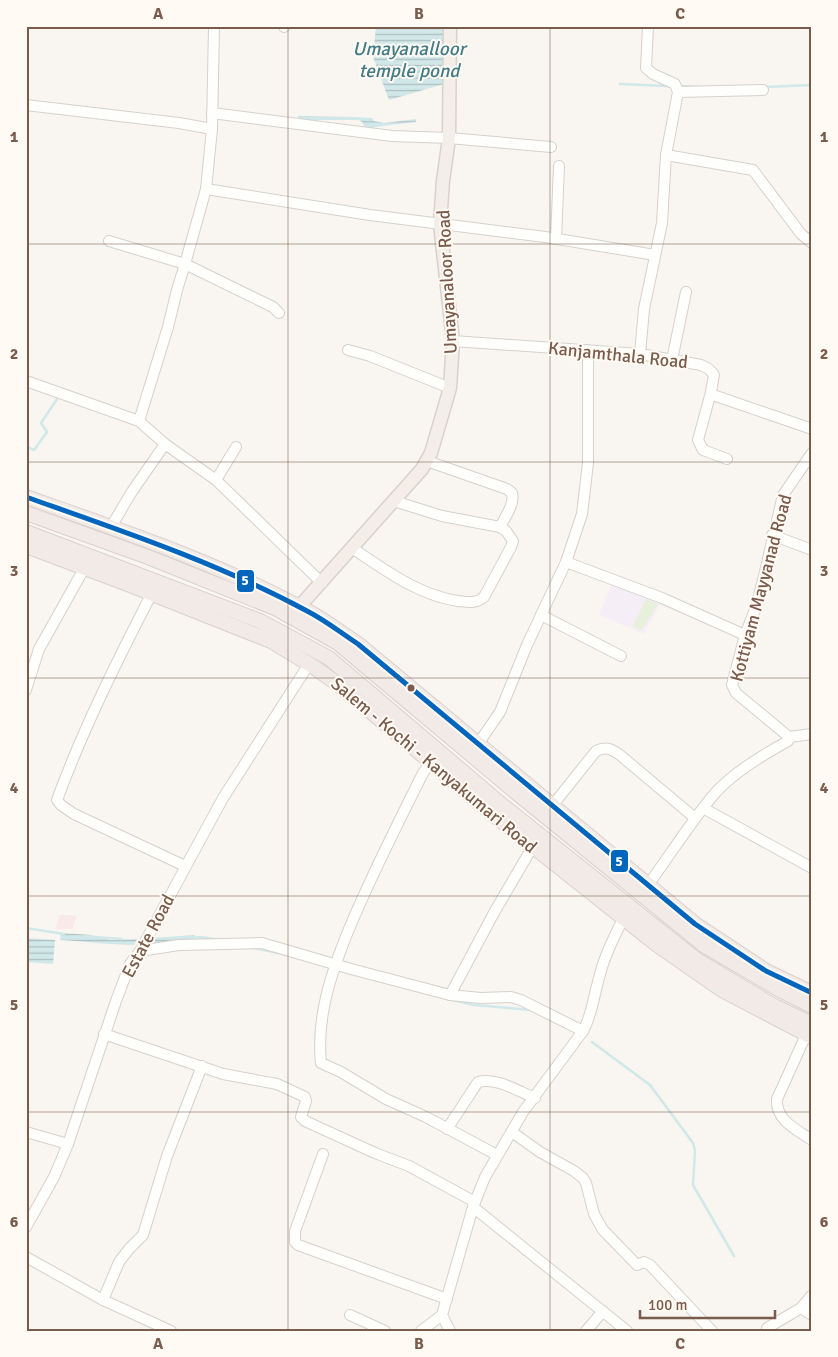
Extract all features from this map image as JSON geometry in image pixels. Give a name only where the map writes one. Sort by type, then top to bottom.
[{"type":"highway","points":[[26,497],[179,552],[247,580],[299,607],[358,644],[695,924],[766,972],[812,993]]},
{"type":"highway","points":[[26,513],[148,557],[275,608],[338,643],[518,794],[705,946],[780,990],[812,1006]]},
{"type":"highway","points":[[26,532],[260,620],[329,658],[502,805],[697,960],[774,1006],[810,1032]]},
{"type":"highway","name":"Salem - Kochi - Kanyakumari Road","points":[[26,546],[152,593],[271,642],[309,664],[339,685],[430,762],[656,944],[722,990],[810,1032]]},
{"type":"main road","name":"Umayanaloor Road","points":[[299,607],[394,501],[427,461],[450,388],[453,341],[440,224],[449,138],[450,26]]},
{"type":"street","points":[[139,421],[168,327],[206,189],[212,129],[214,26]]},
{"type":"street","points":[[640,354],[644,308],[662,223],[666,155],[678,92],[674,84],[653,74],[646,68],[648,26]]},
{"type":"street","points":[[678,92],[763,90]]},
{"type":"street","points":[[26,105],[179,122],[212,129]]},
{"type":"street","points":[[212,113],[392,136],[449,138],[551,147]]},
{"type":"street","points":[[666,155],[753,170],[801,234],[812,243]]},
{"type":"street","points":[[556,239],[559,166]]},
{"type":"street","points":[[206,189],[370,215],[556,239],[655,255]]},
{"type":"street","points":[[109,240],[185,264],[273,307],[279,313]]},
{"type":"street","points":[[672,360],[686,292]]},
{"type":"street","name":"Kanjamthala Road","points":[[453,341],[640,354],[701,365],[709,369],[714,375],[711,392]]},
{"type":"street","points":[[348,350],[370,356],[450,388]]},
{"type":"street","points":[[478,744],[500,712],[566,562],[582,514],[588,462],[588,350]]},
{"type":"street","points":[[26,381],[139,421],[165,444],[216,480],[322,583]]},
{"type":"street","points":[[727,458],[703,450],[698,440],[711,392],[724,399],[812,429]]},
{"type":"street","points":[[111,527],[131,493],[165,444]]},
{"type":"street","points":[[216,480],[236,447]]},
{"type":"street","name":"Kottiyam Mayyanad Road","points":[[788,738],[736,693],[732,685],[745,635],[758,598],[783,494],[812,453]]},
{"type":"street","points":[[427,461],[512,492],[511,504],[500,527]]},
{"type":"street","points":[[352,548],[402,581],[442,598],[473,602],[479,601],[484,597],[511,547],[513,541],[510,536],[500,527],[442,516],[394,501]]},
{"type":"street","points":[[772,535],[812,550]]},
{"type":"street","points":[[566,562],[662,598],[745,635]]},
{"type":"street","points":[[26,690],[39,649],[85,567]]},
{"type":"street","points":[[152,593],[99,699],[73,757],[57,800],[74,814],[185,866]]},
{"type":"street","points":[[541,616],[620,656]]},
{"type":"street","name":"Estate Road","points":[[26,1228],[54,1177],[68,1144],[104,1034],[130,964],[140,951],[223,798],[309,664]]},
{"type":"street","points":[[648,885],[695,818],[717,791],[743,768],[788,741],[788,738],[812,734]]},
{"type":"street","points":[[552,806],[596,751],[602,748],[609,748],[620,755],[695,818]]},
{"type":"street","points":[[430,762],[363,894],[336,963],[321,1020],[321,1062],[386,1099],[497,1155]]},
{"type":"street","points":[[703,808],[812,868]]},
{"type":"street","points":[[450,995],[495,911],[533,846]]},
{"type":"street","points":[[421,1331],[442,1315],[474,1205],[497,1155],[523,1112],[583,1031],[592,1009],[597,982],[606,954],[623,919]]},
{"type":"street","points":[[140,951],[179,945],[262,943],[450,995],[521,1000],[583,1031]]},
{"type":"street","points":[[810,1032],[777,1099],[776,1105],[783,1119],[812,1140]]},
{"type":"street","points":[[104,1034],[222,1074],[277,1084],[300,1094],[306,1102],[301,1117],[304,1121],[409,1166],[474,1205],[627,1331]]},
{"type":"street","points":[[103,1300],[120,1262],[129,1249],[143,1235],[168,1156],[202,1066]]},
{"type":"street","points":[[447,1129],[478,1082],[487,1080],[535,1098]]},
{"type":"street","points":[[26,1132],[68,1144]]},
{"type":"street","points":[[512,1132],[540,1152],[583,1178],[594,1214],[603,1230],[636,1265],[644,1262],[650,1265],[712,1331]]},
{"type":"street","points":[[324,1154],[296,1232],[295,1242],[298,1245],[447,1299]]},
{"type":"street","points":[[26,1257],[103,1300],[171,1331]]},
{"type":"street","points":[[767,1331],[767,1328],[801,1308],[812,1295]]},
{"type":"street","points":[[801,1308],[812,1315]]},
{"type":"street","points":[[586,1331],[603,1311]]},
{"type":"street","points":[[350,1315],[384,1331]]},
{"type":"street","points":[[442,1315],[450,1331]]},
{"type":"shaded area","points":[[613,581],[661,602],[644,634],[599,615]]},
{"type":"shaded area","points":[[60,915],[77,916],[72,929],[55,929]]},
{"type":"green space","points":[[646,599],[658,604],[642,630],[632,627]]},
{"type":"water","name":"Umayanalloor temple pond","points":[[376,26],[444,26],[444,84],[389,100],[373,57]]},
{"type":"water","points":[[298,116],[372,118],[374,121],[384,123],[416,119],[416,122],[365,129],[363,123],[359,120],[298,120]]},
{"type":"water","points":[[61,933],[91,935],[110,940],[137,939],[134,945],[106,944],[60,940]]},
{"type":"water","points":[[195,935],[195,939],[146,947],[151,938]]},
{"type":"water","points":[[26,938],[55,940],[53,964],[26,962]]},
{"type":"waterway","points":[[620,84],[667,86]]},
{"type":"waterway","points":[[766,87],[812,85]]},
{"type":"waterway","points":[[683,86],[700,87]]},
{"type":"waterway","points":[[26,446],[34,450],[47,432],[41,423],[59,396]]},
{"type":"waterway","points":[[26,928],[64,934]]},
{"type":"waterway","points":[[95,937],[122,939]]},
{"type":"waterway","points":[[194,938],[220,940]]},
{"type":"waterway","points":[[254,948],[288,955]]},
{"type":"waterway","points":[[453,1000],[474,1005],[532,1010]]},
{"type":"waterway","points":[[592,1042],[650,1085],[693,1143],[695,1150],[693,1185],[734,1256]]},
{"type":"transit line","name":"5","points":[[26,497],[134,535],[204,563],[273,594],[320,618],[358,644],[695,924],[766,971],[812,993]]}]
